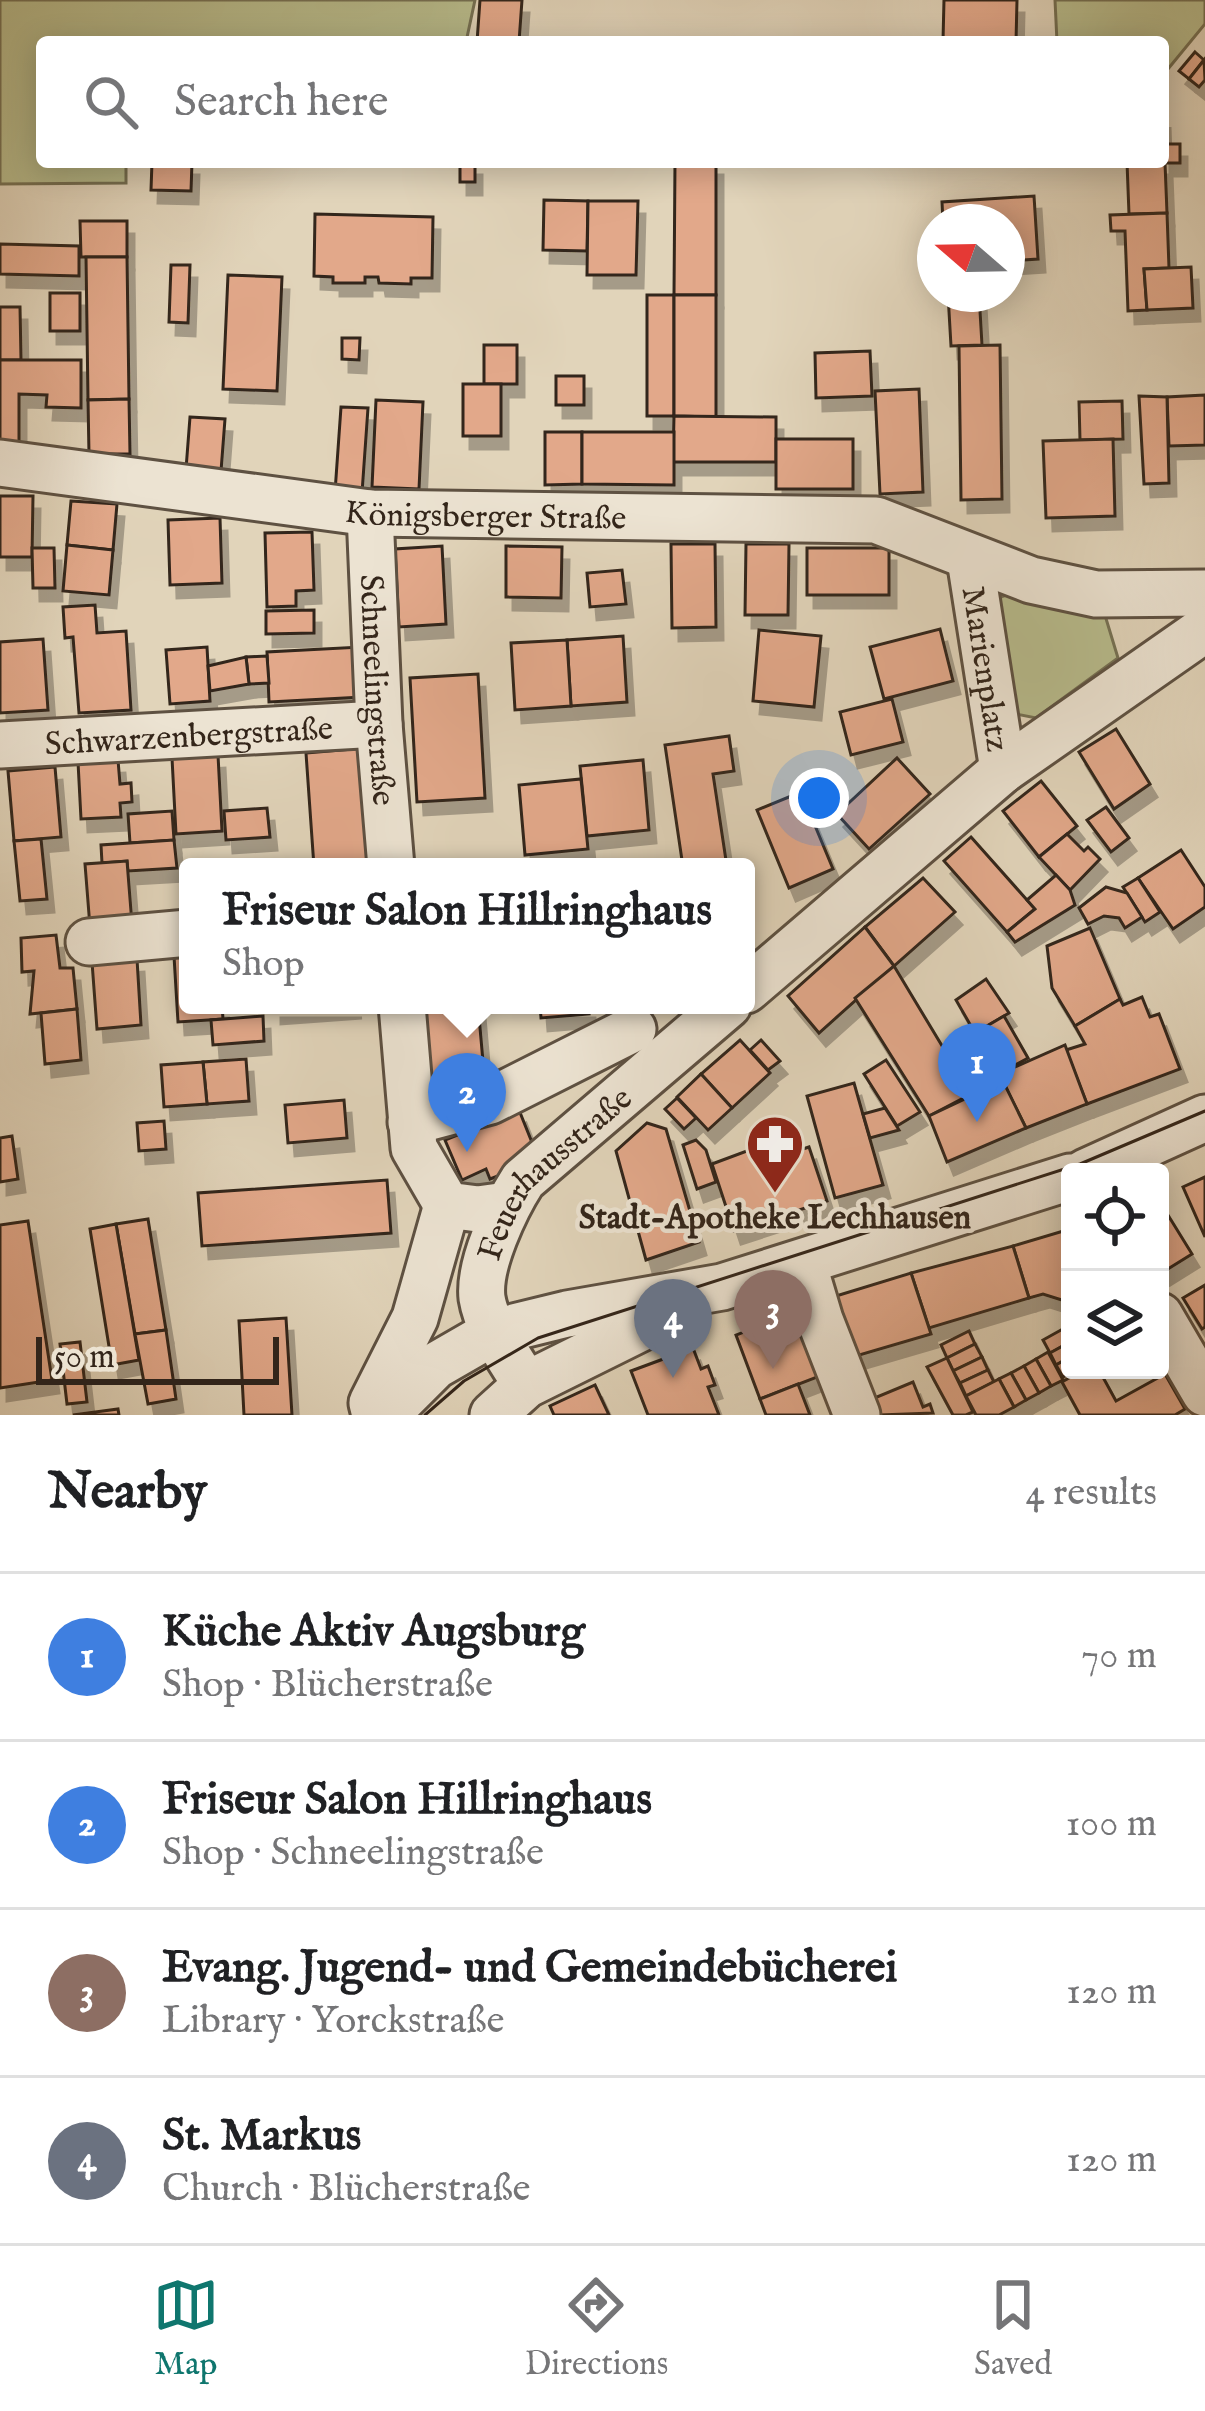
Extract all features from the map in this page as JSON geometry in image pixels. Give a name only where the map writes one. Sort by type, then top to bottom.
[{"type":"street","name":"Königsberger Straße","points":[[0,463],[370,513],[876,520],[970,559]]},
{"type":"street","name":"Schneelingstraße","points":[[370,513],[390,858]]},
{"type":"street","name":"Marienplatz","points":[[1205,593],[1096,594],[1031,580],[970,559],[1003,770],[1205,629]]},
{"type":"street","name":"Schwarzenbergstraße","points":[[0,745],[379,724]]},
{"type":"street","points":[[755,982],[1003,770]]},
{"type":"street","points":[[89,942],[179,934]]},
{"type":"street","points":[[403,1014],[414,1148],[447,1205],[478,1209],[507,1205]]},
{"type":"street","name":"Feuerhausstraße","points":[[526,1384],[494,1332],[482,1291],[507,1205],[523,1180],[717,1014]]},
{"type":"street","points":[[411,1122],[490,1101],[633,1029]]},
{"type":"street","points":[[1108,1163],[1205,1118]]},
{"type":"street","points":[[386,1415],[435,1366],[494,1332],[567,1313],[722,1287],[1061,1180]]},
{"type":"street","name":"Feuerhausstraße","points":[[375,1415],[372,1403],[415,1318],[447,1205]]},
{"type":"street","points":[[803,1263],[857,1415]]},
{"type":"street","points":[[493,1415],[526,1384],[722,1287]]},
{"type":"street","points":[[1169,1332],[1205,1394]]},
{"type":"green space","points":[[0,0],[475,0],[467,36],[36,36],[36,168],[126,168],[126,183],[0,184]]},
{"type":"green space","points":[[1055,0],[1205,0],[1205,24],[1169,68],[1169,36],[1057,36]]},
{"type":"green space","points":[[1011,593],[1104,612],[1118,658],[1036,718],[1011,713],[995,609],[1001,597]]},
{"type":"building","points":[[480,0],[522,0],[519,36],[477,36]]},
{"type":"building","points":[[944,0],[1017,0],[1016,36],[943,36]]},
{"type":"building","points":[[1195,52],[1204,60],[1189,79],[1179,71]]},
{"type":"building","points":[[1204,60],[1205,80],[1199,87],[1189,79]]},
{"type":"building","points":[[1169,144],[1180,144],[1180,163],[1169,163]]},
{"type":"building","points":[[152,168],[192,168],[191,191],[151,190]]},
{"type":"building","points":[[460,168],[475,168],[475,182],[460,182]]},
{"type":"building","points":[[675,168],[716,168],[716,295],[674,295]]},
{"type":"building","points":[[1127,168],[1165,168],[1167,213],[1129,214]]},
{"type":"building","points":[[1034,196],[1038,259],[1025,260],[1025,204],[942,202]]},
{"type":"building","points":[[544,200],[588,201],[587,251],[543,250]]},
{"type":"building","points":[[588,201],[638,201],[636,275],[587,275]]},
{"type":"building","points":[[1167,213],[1169,268],[1144,269],[1147,310],[1128,311],[1125,231],[1111,231],[1110,215]]},
{"type":"building","points":[[315,214],[433,217],[432,278],[411,278],[411,284],[379,283],[378,277],[365,277],[365,283],[333,283],[333,277],[314,276]]},
{"type":"building","points":[[80,221],[127,221],[127,257],[81,257]]},
{"type":"building","points":[[0,244],[79,246],[79,276],[0,274]]},
{"type":"building","points":[[86,257],[127,257],[129,399],[88,400]]},
{"type":"building","points":[[171,265],[190,265],[188,323],[169,322]]},
{"type":"building","points":[[1191,267],[1193,308],[1147,310],[1144,269]]},
{"type":"building","points":[[228,275],[282,277],[277,391],[223,389]]},
{"type":"building","points":[[50,293],[80,293],[80,331],[50,331]]},
{"type":"building","points":[[647,295],[674,295],[674,416],[647,416]]},
{"type":"building","points":[[674,295],[716,295],[716,417],[674,416]]},
{"type":"building","points":[[0,307],[20,307],[21,360],[0,360]]},
{"type":"building","points":[[949,312],[980,312],[982,345],[951,346]]},
{"type":"building","points":[[342,338],[360,338],[359,360],[342,359]]},
{"type":"building","points":[[484,345],[517,345],[517,384],[484,384]]},
{"type":"building","points":[[1000,345],[1002,499],[961,500],[959,346]]},
{"type":"building","points":[[870,351],[872,396],[816,398],[815,353]]},
{"type":"building","points":[[0,360],[81,360],[81,408],[46,407],[47,395],[19,394],[19,444],[0,442]]},
{"type":"building","points":[[556,376],[584,376],[584,405],[556,405]]},
{"type":"building","points":[[463,384],[501,384],[501,436],[463,436]]},
{"type":"building","points":[[919,389],[923,492],[880,494],[875,391]]},
{"type":"building","points":[[1205,395],[1205,445],[1169,446],[1167,397]]},
{"type":"building","points":[[1139,396],[1167,397],[1169,483],[1144,484]]},
{"type":"building","points":[[129,399],[130,454],[89,454],[88,400]]},
{"type":"building","points":[[376,400],[423,402],[419,489],[372,487]]},
{"type":"building","points":[[1122,401],[1123,439],[1080,440],[1079,402]]},
{"type":"building","points":[[341,407],[368,408],[362,493],[335,492]]},
{"type":"building","points":[[674,416],[776,417],[776,462],[673,462]]},
{"type":"building","points":[[190,417],[225,419],[221,471],[186,469]]},
{"type":"building","points":[[545,432],[582,432],[582,484],[545,485]]},
{"type":"building","points":[[582,432],[674,432],[674,485],[582,484]]},
{"type":"building","points":[[776,439],[853,439],[853,489],[776,489]]},
{"type":"building","points":[[1113,439],[1115,516],[1046,518],[1043,441]]},
{"type":"building","points":[[0,496],[33,496],[32,557],[0,557]]},
{"type":"building","points":[[71,501],[117,504],[113,550],[67,545]]},
{"type":"building","points":[[220,518],[222,583],[170,585],[168,520]]},
{"type":"building","points":[[312,532],[314,590],[296,591],[296,606],[267,607],[265,533]]},
{"type":"building","points":[[671,544],[715,544],[716,627],[672,628]]},
{"type":"building","points":[[746,544],[789,544],[788,615],[745,615]]},
{"type":"building","points":[[67,545],[113,550],[109,595],[63,591]]},
{"type":"building","points":[[442,546],[446,624],[399,627],[395,549]]},
{"type":"building","points":[[506,546],[562,547],[561,598],[506,597]]},
{"type":"building","points":[[32,548],[54,548],[55,588],[33,588]]},
{"type":"building","points":[[807,548],[889,548],[889,595],[807,595]]},
{"type":"building","points":[[622,570],[626,604],[590,607],[587,573]]},
{"type":"building","points":[[95,605],[97,633],[126,631],[131,710],[79,713],[73,637],[65,638],[63,607]]},
{"type":"building","points":[[314,610],[314,633],[266,634],[266,611]]},
{"type":"building","points":[[940,629],[953,681],[884,699],[870,647]]},
{"type":"building","points":[[759,630],[821,636],[814,707],[753,701]]},
{"type":"building","points":[[623,636],[627,702],[571,706],[567,640]]},
{"type":"building","points":[[43,639],[48,710],[0,713],[0,642]]},
{"type":"building","points":[[567,640],[571,706],[515,710],[511,643]]},
{"type":"building","points":[[207,647],[210,701],[170,704],[166,650]]},
{"type":"building","points":[[361,647],[363,697],[269,702],[267,652]]},
{"type":"building","points":[[267,656],[269,683],[249,684],[246,657]]},
{"type":"building","points":[[246,657],[249,684],[210,691],[208,666]]},
{"type":"building","points":[[478,674],[485,798],[417,802],[410,678]]},
{"type":"building","points":[[892,699],[903,742],[851,755],[840,712]]},
{"type":"building","points":[[1116,729],[1150,784],[1114,809],[1079,752]]},
{"type":"building","points":[[729,736],[734,771],[713,774],[726,858],[682,858],[665,745]]},
{"type":"building","points":[[365,748],[373,858],[313,858],[306,753]]},
{"type":"building","points":[[218,755],[222,831],[176,834],[172,758]]},
{"type":"building","points":[[897,758],[930,794],[869,849],[837,814]]},
{"type":"building","points":[[118,760],[120,784],[131,783],[132,802],[120,803],[121,817],[81,819],[78,762]]},
{"type":"building","points":[[643,760],[649,830],[587,836],[580,766]]},
{"type":"building","points":[[55,767],[61,837],[14,841],[8,771]]},
{"type":"building","points":[[581,779],[588,849],[525,855],[519,785]]},
{"type":"building","points":[[1041,781],[1077,826],[1039,857],[1003,811]]},
{"type":"building","points":[[801,792],[833,869],[789,888],[757,810]]},
{"type":"building","points":[[1106,807],[1129,838],[1111,852],[1087,820]]},
{"type":"building","points":[[267,808],[270,837],[226,840],[224,811]]},
{"type":"building","points":[[172,811],[174,840],[130,843],[128,814]]},
{"type":"building","points":[[1067,834],[1100,859],[1070,890],[1039,857]]},
{"type":"building","points":[[971,837],[1035,909],[1007,932],[944,861]]},
{"type":"building","points":[[41,839],[47,899],[20,901],[14,841]]},
{"type":"building","points":[[174,840],[177,868],[128,871],[127,861],[102,863],[101,845]]},
{"type":"building","points":[[1181,850],[1205,887],[1205,907],[1173,929],[1138,878]]},
{"type":"building","points":[[127,861],[132,924],[90,927],[85,864]]},
{"type":"building","points":[[1056,875],[1070,890],[1075,905],[1015,942],[1007,932],[1035,909],[1027,900]]},
{"type":"building","points":[[923,878],[955,912],[894,966],[865,927]]},
{"type":"building","points":[[1138,878],[1160,912],[1145,922],[1123,887]]},
{"type":"building","points":[[1106,887],[1127,893],[1142,917],[1125,928],[1119,918],[1104,916],[1088,924],[1079,908]]},
{"type":"building","points":[[865,927],[894,966],[819,1033],[788,996]]},
{"type":"building","points":[[1090,928],[1120,999],[1075,1026],[1052,988],[1047,946]]},
{"type":"building","points":[[56,935],[60,968],[73,968],[77,1009],[30,1014],[34,971],[22,972],[21,938]]},
{"type":"building","points":[[179,955],[179,1014],[223,1014],[223,1019],[178,1022],[174,956]]},
{"type":"building","points":[[137,959],[141,1025],[97,1029],[92,962]]},
{"type":"building","points":[[894,966],[971,1094],[929,1116],[855,998]]},
{"type":"building","points":[[986,979],[1009,1013],[975,1033],[956,1000]]},
{"type":"building","points":[[1142,997],[1150,1017],[1159,1014],[1180,1069],[1087,1104],[1066,1050],[1085,1044],[1075,1026],[1120,999],[1123,1005]]},
{"type":"building","points":[[77,1009],[81,1060],[45,1064],[41,1013]]},
{"type":"building","points":[[426,1014],[479,1014],[484,1073],[431,1078]]},
{"type":"building","points":[[541,1014],[589,1014],[541,1018]]},
{"type":"building","points":[[263,1016],[264,1041],[213,1045],[211,1020]]},
{"type":"building","points":[[1004,1016],[1028,1058],[999,1074],[975,1033]]},
{"type":"building","points":[[740,1040],[770,1073],[732,1108],[701,1074]]},
{"type":"building","points":[[761,1040],[780,1061],[768,1070],[750,1050]]},
{"type":"building","points":[[1065,1045],[1087,1104],[1026,1128],[999,1074]]},
{"type":"building","points":[[246,1059],[249,1101],[207,1104],[203,1062]]},
{"type":"building","points":[[886,1060],[920,1112],[897,1126],[864,1074]]},
{"type":"building","points":[[203,1062],[207,1104],[164,1107],[161,1065]]},
{"type":"building","points":[[701,1074],[732,1108],[708,1130],[677,1097]]},
{"type":"building","points":[[1003,1081],[1026,1128],[947,1162],[929,1116]]},
{"type":"building","points":[[854,1083],[883,1185],[835,1198],[807,1096]]},
{"type":"building","points":[[677,1098],[696,1118],[684,1129],[665,1109]]},
{"type":"building","points":[[344,1100],[347,1138],[288,1143],[285,1105]]},
{"type":"building","points":[[885,1108],[899,1130],[870,1138],[863,1114]]},
{"type":"building","points":[[519,1110],[535,1150],[512,1159],[516,1169],[490,1179],[486,1169],[462,1180],[445,1140]]},
{"type":"building","points":[[164,1121],[166,1149],[139,1151],[137,1123]]},
{"type":"building","points":[[647,1123],[666,1129],[699,1242],[646,1260],[616,1151]]},
{"type":"building","points":[[12,1136],[18,1179],[0,1182],[0,1138]]},
{"type":"building","points":[[782,1138],[788,1154],[809,1147],[827,1201],[734,1231],[712,1164]]},
{"type":"building","points":[[696,1140],[706,1150],[716,1182],[697,1189],[683,1145]]},
{"type":"building","points":[[1205,1177],[1205,1237],[1183,1187]]},
{"type":"building","points":[[387,1180],[391,1233],[202,1246],[198,1193]]},
{"type":"building","points":[[1169,1217],[1192,1254],[1169,1268]]},
{"type":"building","points":[[148,1219],[166,1330],[135,1334],[116,1224]]},
{"type":"building","points":[[28,1221],[52,1380],[0,1388],[0,1225]]},
{"type":"building","points":[[116,1224],[139,1360],[112,1365],[90,1229]]},
{"type":"building","points":[[1061,1232],[1061,1300],[1043,1294],[1029,1298],[1013,1246]]},
{"type":"building","points":[[1013,1246],[1029,1298],[929,1328],[911,1273]]},
{"type":"building","points":[[911,1273],[931,1334],[856,1356],[836,1296]]},
{"type":"building","points":[[1205,1285],[1205,1327],[1202,1329],[1183,1298]]},
{"type":"building","points":[[796,1312],[820,1376],[760,1399],[736,1335]]},
{"type":"building","points":[[286,1318],[292,1415],[244,1415],[239,1321]]},
{"type":"building","points":[[166,1330],[176,1399],[148,1404],[135,1334]]},
{"type":"building","points":[[1061,1330],[1061,1347],[1050,1353],[1043,1340]]},
{"type":"building","points":[[969,1331],[975,1344],[947,1358],[941,1345]]},
{"type":"building","points":[[80,1342],[87,1402],[67,1404],[60,1344]]},
{"type":"building","points":[[975,1344],[982,1357],[953,1371],[947,1358]]},
{"type":"building","points":[[1061,1347],[1061,1362],[1056,1365],[1050,1353]]},
{"type":"building","points":[[693,1348],[701,1369],[708,1366],[715,1385],[708,1387],[719,1415],[648,1415],[631,1371]]},
{"type":"building","points":[[1048,1352],[1063,1380],[1051,1386],[1036,1359]]},
{"type":"building","points":[[982,1357],[988,1370],[960,1383],[953,1371]]},
{"type":"building","points":[[947,1358],[973,1412],[966,1415],[953,1415],[927,1367]]},
{"type":"building","points":[[1036,1359],[1051,1386],[1039,1393],[1024,1366]]},
{"type":"building","points":[[1024,1366],[1039,1393],[1026,1400],[1011,1373]]},
{"type":"building","points":[[988,1370],[994,1382],[966,1396],[960,1383]]},
{"type":"building","points":[[1011,1373],[1026,1400],[1014,1407],[999,1379]]},
{"type":"building","points":[[999,1379],[1014,1407],[999,1415],[976,1415],[966,1396]]},
{"type":"building","points":[[1104,1379],[1116,1401],[1156,1379],[1168,1379],[1185,1409],[1175,1415],[1080,1415],[1062,1382]]},
{"type":"building","points":[[913,1382],[923,1407],[930,1404],[933,1413],[879,1415],[872,1399]]},
{"type":"building","points":[[798,1384],[810,1415],[766,1415],[760,1399]]},
{"type":"building","points":[[595,1385],[609,1415],[554,1415],[550,1406]]},
{"type":"building","points":[[118,1409],[119,1415],[73,1415]]},
{"type":"tram line","points":[[425,1415],[464,1381],[538,1338],[1080,1164],[1205,1111]]},
{"type":"place","name":"Küche Aktiv Augsburg","points":[[977,1122]]},
{"type":"place","name":"Friseur Salon Hillringhaus","points":[[467,1152]]},
{"type":"place","name":"Stadt-Apotheke Lechhausen","points":[[775,1195]]},
{"type":"place","name":"Evang. Jugend- und Gemeindebücherei","points":[[773,1369]]},
{"type":"place","name":"St. Markus","points":[[673,1378]]}]
